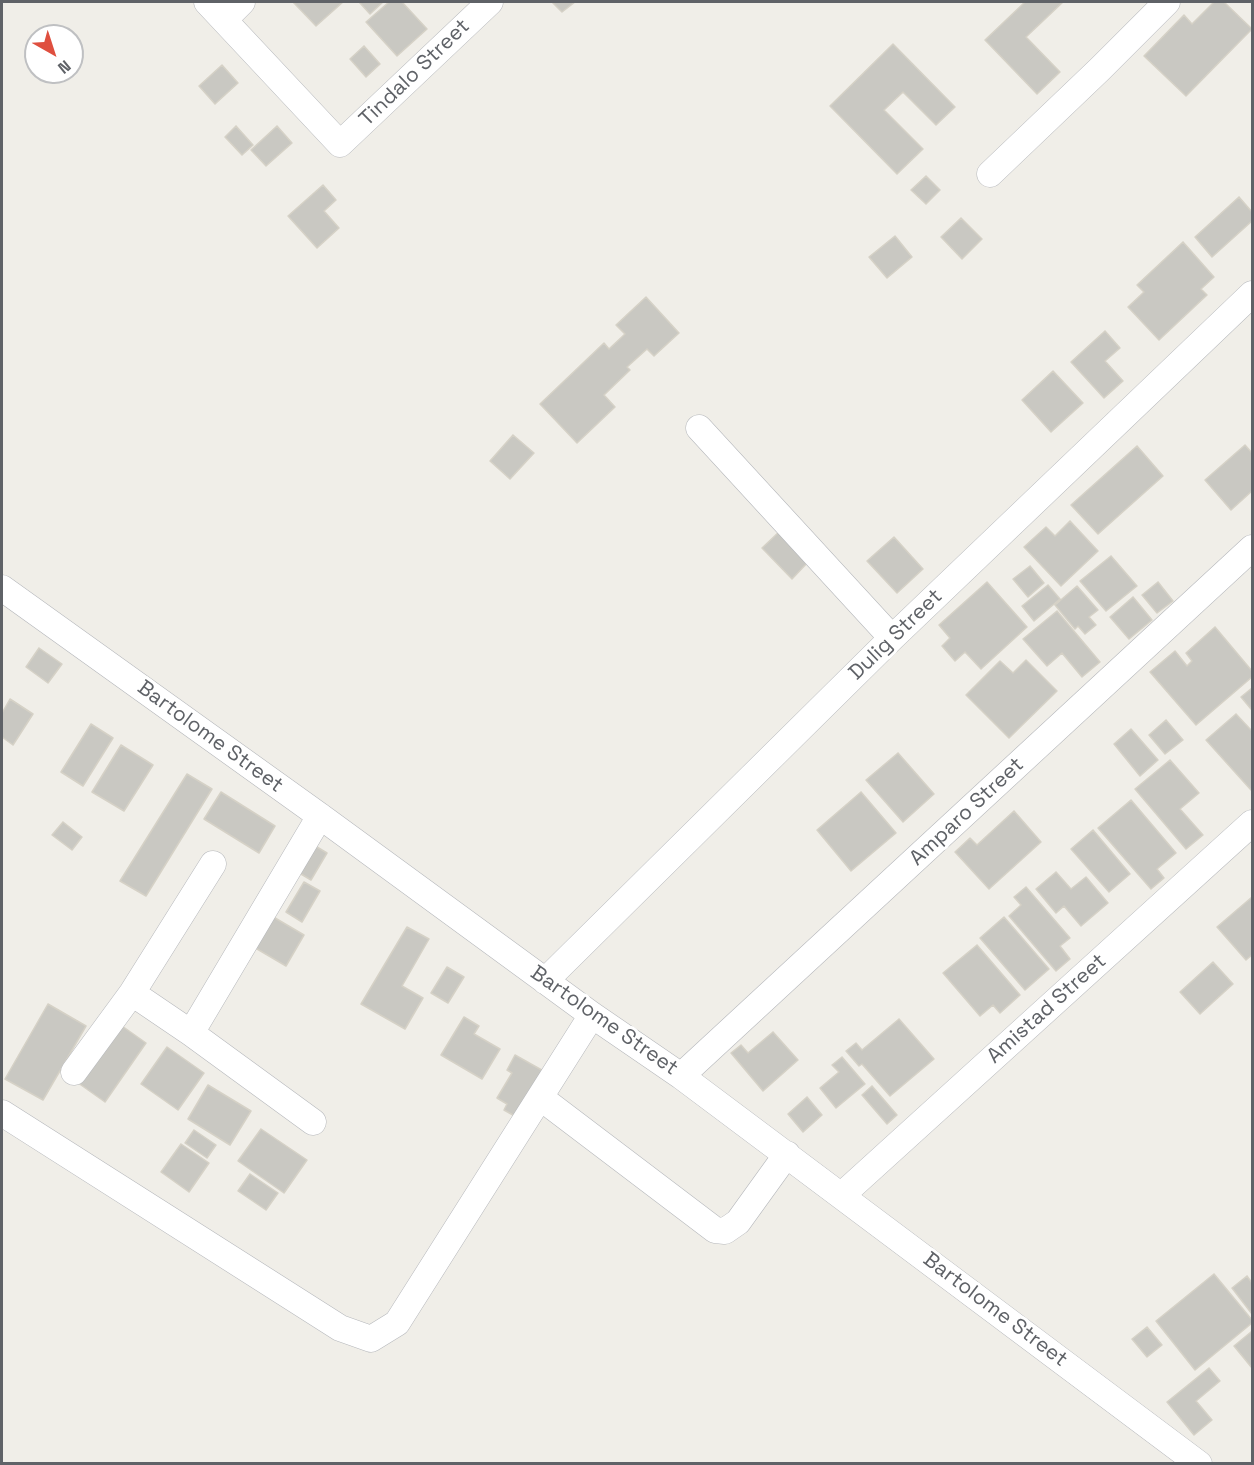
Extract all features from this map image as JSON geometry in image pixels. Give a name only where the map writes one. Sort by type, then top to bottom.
[{"type":"street","points":[[215,11],[242,2]]},
{"type":"street","name":"Tindalo Street","points":[[215,11],[340,144],[490,2]]},
{"type":"street","points":[[990,174],[1167,2]]},
{"type":"street","name":"Dulig Street","points":[[545,981],[892,638],[1252,294]]},
{"type":"street","points":[[699,428],[892,638]]},
{"type":"street","name":"Amparo Street","points":[[681,1076],[1252,548]]},
{"type":"street","name":"Bartolome Street","points":[[2,588],[592,1015],[681,1076],[1199,1464]]},
{"type":"street","points":[[191,1033],[320,816]]},
{"type":"street","name":"Amistad Street","points":[[842,1195],[1252,823]]},
{"type":"street","points":[[74,1072],[132,993],[213,864]]},
{"type":"street","points":[[132,993],[313,1122]]},
{"type":"street","points":[[2,1113],[340,1328],[371,1339],[397,1323],[592,1015]]},
{"type":"street","points":[[541,1098],[715,1230],[725,1231],[738,1222],[787,1154]]},
{"type":"building","points":[[293,2],[343,2],[316,26]]},
{"type":"building","points":[[359,2],[383,2],[370,14]]},
{"type":"building","points":[[389,2],[402,2],[427,29],[397,56],[366,22]]},
{"type":"building","points":[[552,2],[575,2],[562,12]]},
{"type":"building","points":[[1025,2],[1063,2],[1026,37],[1060,72],[1037,94],[985,40]]},
{"type":"building","points":[[1214,2],[1224,2],[1252,29],[1186,96],[1144,56],[1184,15],[1192,24]]},
{"type":"building","points":[[893,44],[955,107],[936,125],[903,92],[884,110],[923,149],[897,174],[830,106]]},
{"type":"building","points":[[364,46],[380,64],[366,77],[350,59]]},
{"type":"building","points":[[222,65],[238,83],[215,104],[199,86]]},
{"type":"building","points":[[236,126],[253,145],[242,155],[225,137]]},
{"type":"building","points":[[277,126],[292,143],[266,166],[251,150]]},
{"type":"building","points":[[926,176],[940,190],[926,204],[911,190]]},
{"type":"building","points":[[323,185],[336,200],[324,211],[339,228],[317,248],[288,216]]},
{"type":"building","points":[[1239,197],[1252,212],[1252,221],[1212,257],[1195,237]]},
{"type":"building","points":[[961,218],[982,239],[962,259],[941,237]]},
{"type":"building","points":[[895,236],[912,257],[887,278],[869,257]]},
{"type":"building","points":[[1183,242],[1214,277],[1201,289],[1207,295],[1159,340],[1128,307],[1144,292],[1137,285]]},
{"type":"building","points":[[646,297],[679,333],[654,356],[647,349],[627,367],[630,370],[604,395],[615,407],[577,443],[540,404],[604,343],[609,349],[625,334],[616,325]]},
{"type":"building","points":[[1105,331],[1120,348],[1105,361],[1123,381],[1104,398],[1071,362]]},
{"type":"building","points":[[1053,371],[1083,403],[1051,432],[1022,400]]},
{"type":"building","points":[[513,435],[534,453],[510,479],[490,461]]},
{"type":"building","points":[[1245,445],[1252,453],[1252,491],[1231,510],[1205,480]]},
{"type":"building","points":[[1137,446],[1163,476],[1098,534],[1071,505]]},
{"type":"building","points":[[1070,521],[1098,551],[1061,586],[1024,547],[1046,527],[1055,536]]},
{"type":"building","points":[[780,531],[809,561],[792,579],[762,548]]},
{"type":"building","points":[[894,537],[923,569],[897,593],[867,561]]},
{"type":"building","points":[[1111,556],[1137,586],[1106,611],[1080,581]]},
{"type":"building","points":[[1030,566],[1044,583],[1028,597],[1013,579]]},
{"type":"building","points":[[987,582],[1027,627],[981,669],[965,652],[955,661],[942,646],[950,638],[939,625]]},
{"type":"building","points":[[1158,582],[1173,601],[1157,613],[1142,595]]},
{"type":"building","points":[[1048,585],[1060,599],[1034,621],[1022,606]]},
{"type":"building","points":[[1077,586],[1098,610],[1089,617],[1096,625],[1085,634],[1078,626],[1075,629],[1055,605]]},
{"type":"building","points":[[1133,597],[1152,620],[1129,639],[1110,617]]},
{"type":"building","points":[[1057,611],[1100,662],[1082,677],[1062,653],[1047,666],[1023,639]]},
{"type":"building","points":[[1215,627],[1252,671],[1252,677],[1196,725],[1150,672],[1175,651],[1187,666],[1192,661],[1186,653]]},
{"type":"building","points":[[39,648],[62,664],[48,683],[26,667]]},
{"type":"building","points":[[1026,660],[1057,691],[1009,738],[966,695],[1000,661],[1013,673]]},
{"type":"building","points":[[1252,688],[1252,708],[1251,709],[1241,697]]},
{"type":"building","points":[[10,699],[33,714],[13,745],[2,737],[2,713]]},
{"type":"building","points":[[1236,714],[1252,729],[1251,790],[1206,740]]},
{"type":"building","points":[[1166,720],[1183,740],[1165,754],[1149,735]]},
{"type":"building","points":[[91,724],[113,738],[83,786],[61,772]]},
{"type":"building","points":[[1131,729],[1158,760],[1140,776],[1114,744]]},
{"type":"building","points":[[121,745],[153,765],[124,811],[92,792]]},
{"type":"building","points":[[898,753],[934,794],[903,822],[866,780]]},
{"type":"building","points":[[1170,760],[1199,793],[1180,809],[1203,835],[1186,849],[1135,789]]},
{"type":"building","points":[[187,774],[212,789],[146,896],[120,881]]},
{"type":"building","points":[[221,792],[275,826],[259,853],[204,819]]},
{"type":"building","points":[[861,792],[896,833],[851,871],[817,830]]},
{"type":"building","points":[[1131,800],[1176,853],[1157,869],[1164,878],[1151,889],[1098,828]]},
{"type":"building","points":[[1014,811],[1041,842],[989,889],[955,852],[970,838],[977,845]]},
{"type":"building","points":[[63,822],[82,837],[72,850],[52,835]]},
{"type":"building","points":[[1093,830],[1130,874],[1109,892],[1071,849]]},
{"type":"building","points":[[312,844],[327,853],[311,880],[296,871]]},
{"type":"building","points":[[1056,872],[1071,889],[1086,877],[1108,903],[1081,926],[1064,906],[1056,913],[1036,889]]},
{"type":"building","points":[[304,882],[320,891],[302,922],[286,912]]},
{"type":"building","points":[[1026,887],[1070,938],[1060,946],[1070,959],[1056,971],[1009,916],[1021,905],[1014,897]]},
{"type":"building","points":[[1252,897],[1252,955],[1246,960],[1217,927]]},
{"type":"building","points":[[270,915],[304,935],[286,966],[252,946]]},
{"type":"building","points":[[1004,917],[1049,969],[1025,990],[980,938]]},
{"type":"building","points":[[407,927],[429,939],[402,986],[423,998],[405,1029],[361,1004]]},
{"type":"building","points":[[977,945],[1020,995],[1000,1013],[993,1005],[980,1016],[943,973]]},
{"type":"building","points":[[1213,962],[1233,984],[1200,1014],[1180,992]]},
{"type":"building","points":[[447,967],[464,977],[448,1003],[431,993]]},
{"type":"building","points":[[48,1004],[86,1026],[43,1100],[5,1079]]},
{"type":"building","points":[[464,1017],[479,1026],[474,1034],[500,1049],[482,1079],[441,1055]]},
{"type":"building","points":[[899,1019],[934,1059],[890,1096],[862,1064],[859,1066],[846,1051],[856,1043],[862,1050]]},
{"type":"building","points":[[115,1021],[146,1043],[105,1102],[74,1080]]},
{"type":"building","points":[[773,1032],[798,1060],[763,1091],[731,1053],[741,1045],[748,1053]]},
{"type":"building","points":[[167,1047],[204,1073],[178,1110],[141,1084]]},
{"type":"building","points":[[515,1055],[547,1073],[520,1119],[504,1110],[507,1104],[497,1098],[512,1073],[507,1070]]},
{"type":"building","points":[[842,1057],[865,1084],[836,1108],[820,1088],[839,1072],[832,1065]]},
{"type":"building","points":[[208,1085],[251,1111],[230,1145],[188,1119]]},
{"type":"building","points":[[872,1086],[897,1115],[887,1124],[862,1095]]},
{"type":"building","points":[[807,1097],[822,1115],[803,1132],[788,1114]]},
{"type":"building","points":[[261,1129],[307,1160],[284,1193],[238,1161]]},
{"type":"building","points":[[194,1130],[216,1145],[207,1158],[185,1143]]},
{"type":"building","points":[[181,1144],[209,1163],[189,1192],[161,1172]]},
{"type":"building","points":[[250,1174],[278,1193],[266,1210],[238,1191]]},
{"type":"building","points":[[1214,1274],[1252,1320],[1252,1323],[1195,1370],[1156,1321]]},
{"type":"building","points":[[1247,1276],[1252,1283],[1252,1314],[1232,1288]]},
{"type":"building","points":[[1147,1327],[1162,1345],[1147,1357],[1132,1339]]},
{"type":"building","points":[[1251,1332],[1252,1334],[1252,1368],[1234,1346]]},
{"type":"building","points":[[1209,1368],[1220,1381],[1196,1401],[1212,1420],[1194,1435],[1167,1402]]}]
